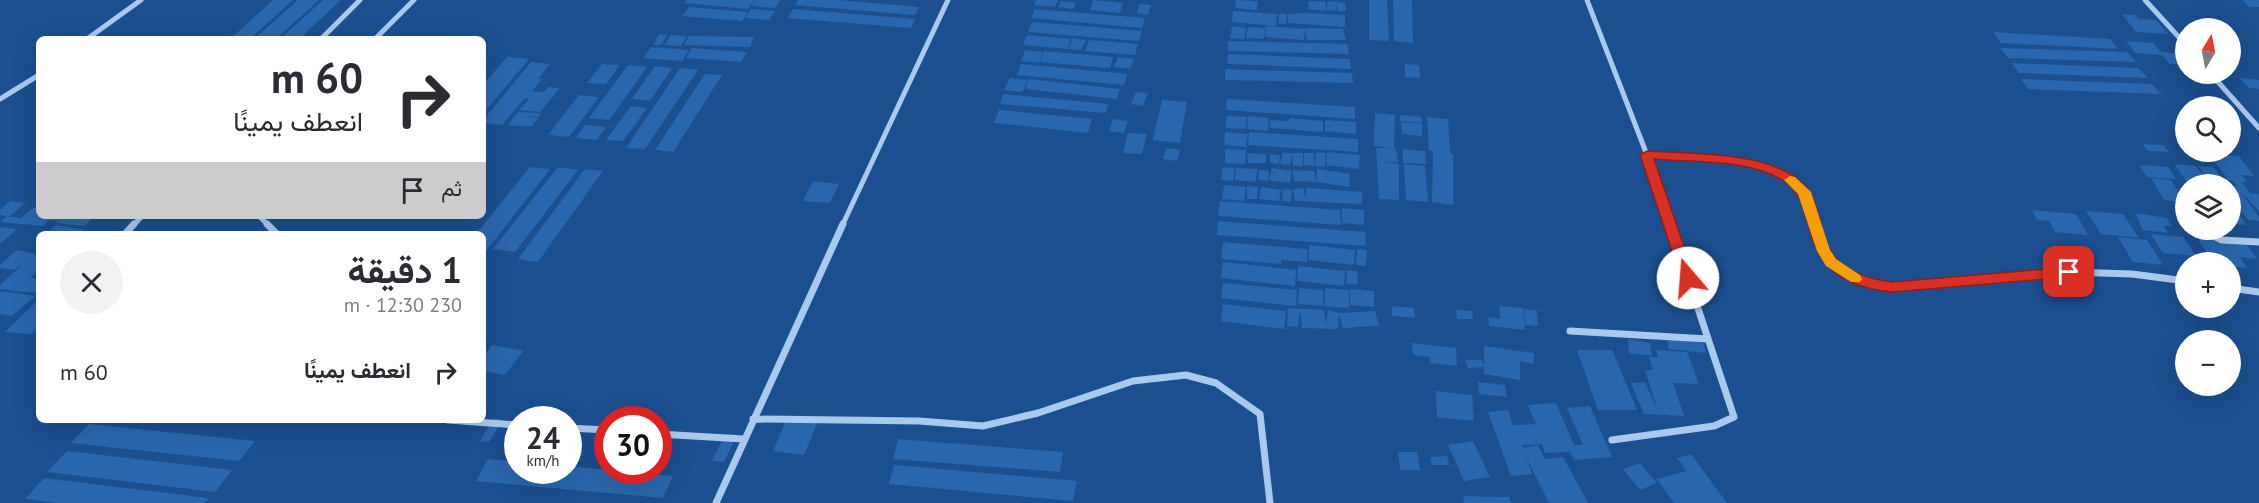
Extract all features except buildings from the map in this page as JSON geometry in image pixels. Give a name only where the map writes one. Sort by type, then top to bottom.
[{"type":"street","points":[[91,36],[141,0]]},
{"type":"street","points":[[324,36],[360,0]]},
{"type":"street","points":[[378,36],[414,0]]},
{"type":"street","points":[[716,503],[948,0]]},
{"type":"street","points":[[1587,0],[1647,155],[1734,417],[1714,426],[1612,440]]},
{"type":"street","points":[[2145,0],[2175,33]]},
{"type":"street","points":[[0,99],[36,77]]},
{"type":"street","points":[[2220,84],[2259,129]]},
{"type":"street","points":[[1647,155],[1742,162],[1777,172],[1804,192],[1824,251],[1831,262],[1859,280],[1876,286],[1893,287],[2069,272],[2132,274],[2175,280]]},
{"type":"street","points":[[127,231],[139,219]]},
{"type":"street","points":[[262,219],[274,231]]},
{"type":"street","points":[[2220,240],[2259,242]]},
{"type":"street","points":[[2241,290],[2259,292]]},
{"type":"street","points":[[1570,331],[1708,339]]},
{"type":"street","points":[[753,419],[919,421],[983,426],[1038,413],[1133,381],[1186,375],[1216,383],[1260,414],[1270,503]]},
{"type":"street","points":[[486,423],[504,424]]},
{"type":"street","points":[[672,435],[744,439]]},
{"type":"slow traffic","points":[[1790,180],[1804,192],[1824,251],[1831,262],[1856,279]]},
{"type":"route","points":[[1688,278],[1647,155],[1742,162],[1777,172],[1804,192],[1824,251],[1831,262],[1844,272],[1876,286],[1893,287],[2069,272]]}]
